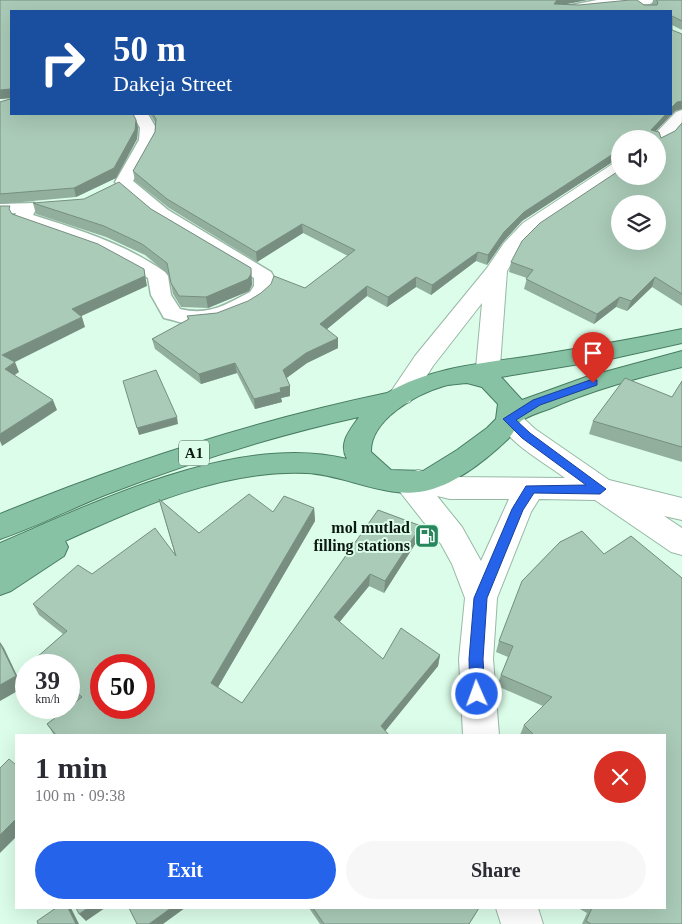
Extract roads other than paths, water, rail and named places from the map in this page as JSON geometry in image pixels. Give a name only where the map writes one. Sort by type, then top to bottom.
[{"type":"highway","points":[[481,375],[503,390],[511,403],[509,418],[502,429],[451,468],[429,480],[402,481],[364,463],[356,450],[358,435],[372,417],[398,398],[435,378],[481,375],[682,336]]},
{"type":"highway","points":[[509,418],[536,403],[606,378],[682,359]]},
{"type":"highway","name":"A1","points":[[0,556],[242,437],[334,412],[398,398]]},
{"type":"highway","name":"A1","points":[[0,527],[120,496],[250,466],[293,463],[340,467],[402,481]]},
{"type":"highway","name":"A1","points":[[0,582],[120,496]]},
{"type":"main road","points":[[636,0],[648,10]]},
{"type":"main road","points":[[666,133],[682,115]]},
{"type":"main road","points":[[398,398],[424,361],[496,271],[502,259],[530,227],[611,173]]},
{"type":"main road","points":[[481,375],[496,271]]},
{"type":"main road","points":[[509,418],[526,436],[600,489],[682,543]]},
{"type":"main road","points":[[402,481],[450,488],[498,490],[600,489],[682,509]]},
{"type":"main road","points":[[402,481],[449,529],[469,563],[481,598]]},
{"type":"main road","points":[[481,734],[476,659],[481,598],[518,509],[531,489]]},
{"type":"main road","points":[[517,909],[522,924]]},
{"type":"street","points":[[566,10],[600,3],[650,0]]},
{"type":"street","points":[[107,191],[124,182],[147,140],[148,128],[142,115]]},
{"type":"street","points":[[0,209],[37,206],[23,218],[99,244],[137,260],[158,276],[161,295],[172,313],[195,319],[212,317],[257,296],[264,286],[264,276],[161,214],[124,182]]},
{"type":"place","name":"mol mutlad filling stations","points":[[427,536]]}]
